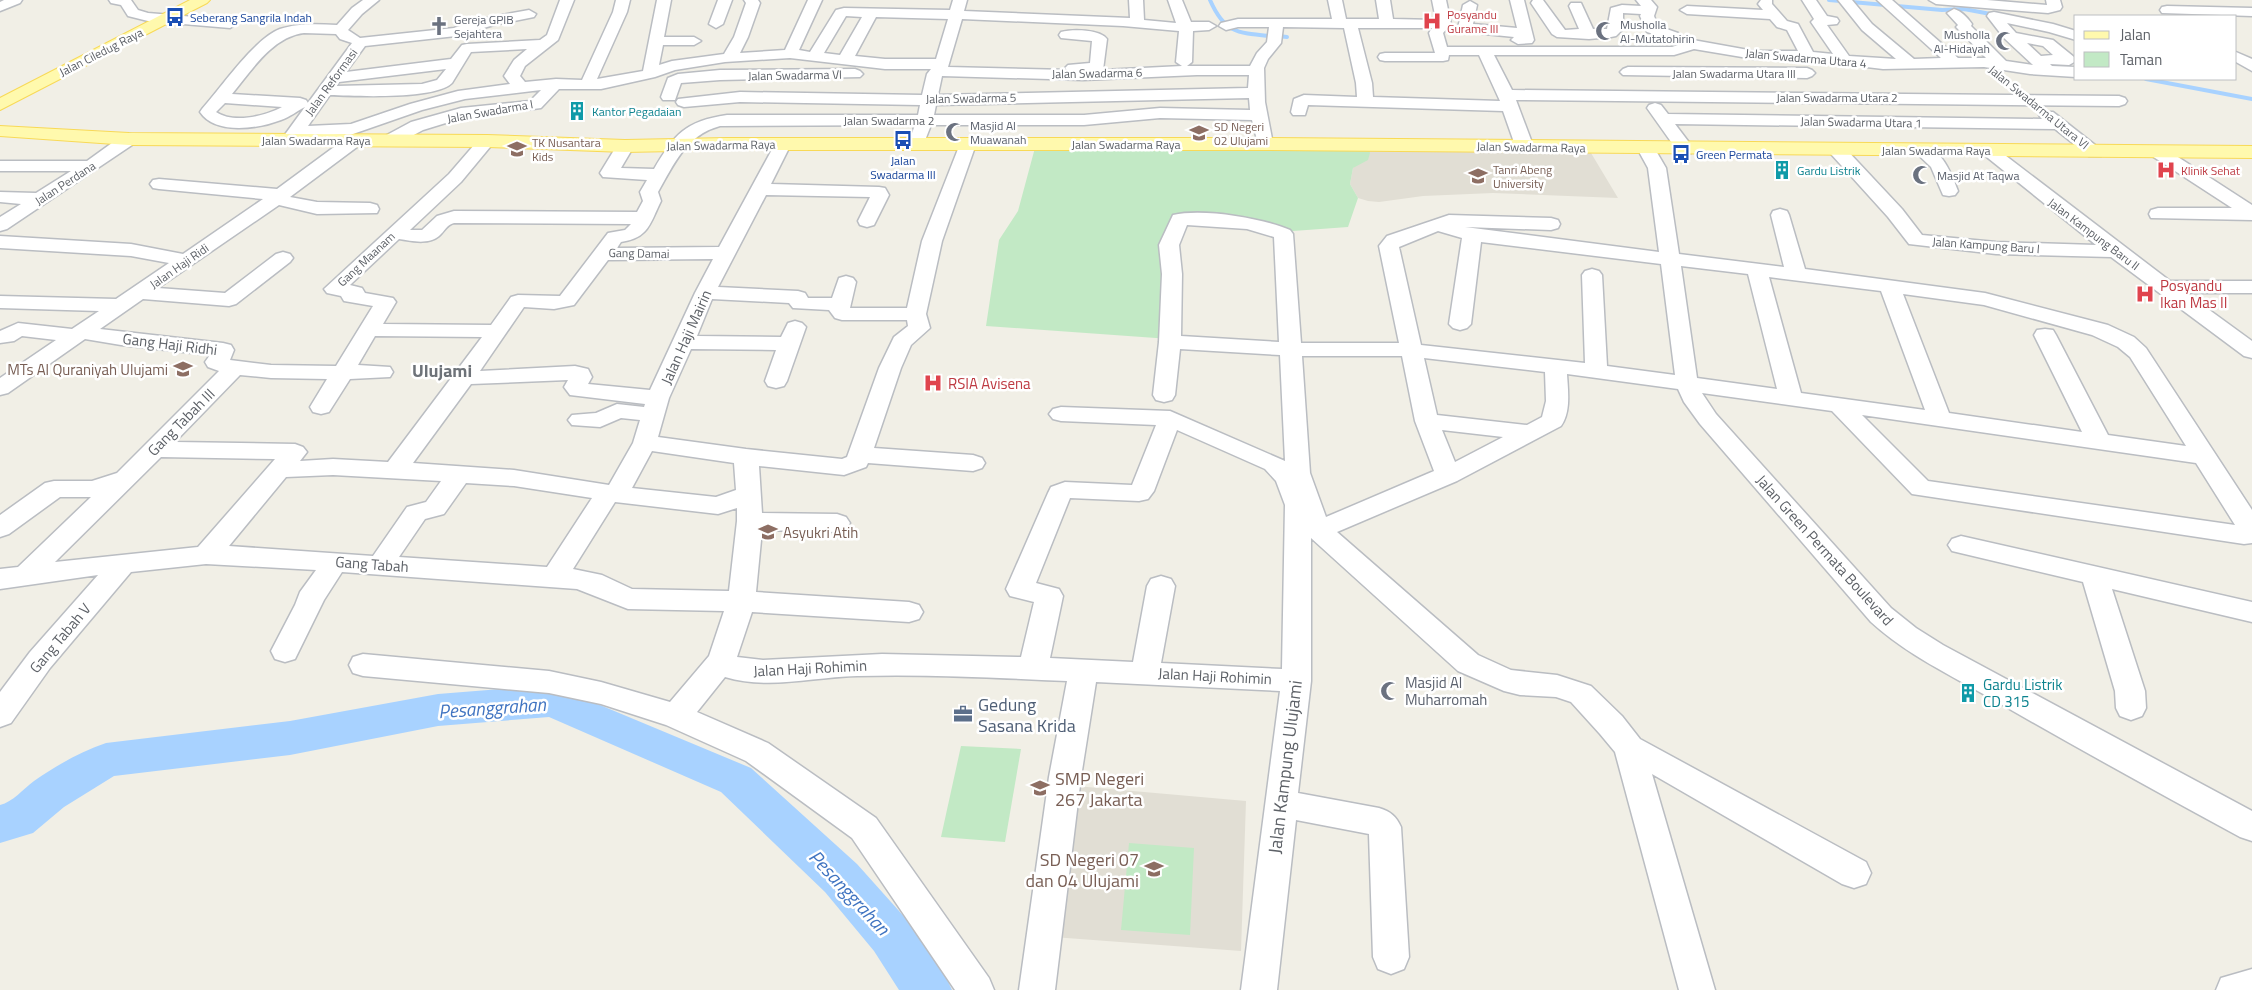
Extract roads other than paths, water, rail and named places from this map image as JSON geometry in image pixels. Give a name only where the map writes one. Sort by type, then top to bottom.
[{"type":"main road","name":"Jalan Ciledug Raya","points":[[0,93],[181,0]]},
{"type":"main road","name":"Jalan Ciledug Raya","points":[[0,105],[202,0]]},
{"type":"main road","name":"Jalan Swadarma Raya","points":[[0,131],[129,139],[295,132],[355,140],[488,141],[625,146],[783,144],[1266,144],[2248,154]]},
{"type":"street","points":[[0,7],[15,0]]},
{"type":"street","points":[[116,0],[126,2],[133,13],[148,17],[230,24]]},
{"type":"street","points":[[343,33],[357,11],[372,0]]},
{"type":"street","points":[[520,87],[512,76],[523,59],[546,44],[553,37],[567,0]]},
{"type":"street","points":[[587,85],[620,12],[623,0]]},
{"type":"street","points":[[650,74],[664,0]]},
{"type":"street","points":[[716,24],[725,0]]},
{"type":"street","points":[[730,57],[741,37],[754,4],[751,0]]},
{"type":"street","points":[[790,54],[814,0]]},
{"type":"street","points":[[899,14],[905,0]]},
{"type":"street","points":[[916,144],[925,120],[939,68],[958,16],[960,0]]},
{"type":"street","points":[[1023,17],[1028,0]]},
{"type":"street","points":[[1136,0],[1137,23]]},
{"type":"street","points":[[1175,0],[1186,27],[1184,62]]},
{"type":"street","points":[[1335,0],[1364,82],[1363,108]]},
{"type":"street","points":[[1382,0],[1387,24]]},
{"type":"street","points":[[1439,0],[1444,24]]},
{"type":"street","points":[[1514,52],[1507,40],[1527,40],[1517,0]]},
{"type":"street","points":[[1766,0],[1766,4],[1777,19]]},
{"type":"street","points":[[1809,0],[1827,21],[1818,22],[1844,60]]},
{"type":"street","points":[[1936,0],[2048,8],[2056,7],[2053,0]]},
{"type":"street","points":[[2152,0],[2172,13],[2252,12]]},
{"type":"street","points":[[1068,20],[1074,2]]},
{"type":"street","points":[[1538,3],[1559,34],[1595,35],[1611,33],[1616,29],[1616,11],[1648,6],[1677,9],[1722,18],[1743,13],[1777,19],[1793,27],[1808,56]]},
{"type":"street","points":[[1847,3],[1867,27],[1910,64]]},
{"type":"street","points":[[1887,4],[1955,62]]},
{"type":"street","points":[[1470,5],[1465,28],[1524,33]]},
{"type":"street","points":[[1576,6],[1595,35],[1612,51],[1685,149]]},
{"type":"street","points":[[1648,6],[1647,16],[1652,29],[1673,36]]},
{"type":"street","points":[[1255,24],[1256,7]]},
{"type":"street","points":[[1677,9],[1693,44]]},
{"type":"street","points":[[816,56],[842,12],[1023,17],[1186,27],[1209,26]]},
{"type":"street","points":[[845,60],[871,13]]},
{"type":"street","points":[[1478,30],[1488,13]]},
{"type":"street","points":[[1954,13],[1965,24],[1963,27],[2002,64]]},
{"type":"street","name":"Jalan Reformasi","points":[[295,132],[318,94],[360,42],[456,32],[529,14]]},
{"type":"street","points":[[2048,70],[2009,35],[1994,16],[2017,20],[2074,35]]},
{"type":"street","points":[[1722,18],[1730,50]]},
{"type":"street","points":[[1776,45],[1766,24],[1777,19]]},
{"type":"street","points":[[478,46],[486,26],[560,22]]},
{"type":"street","points":[[1226,26],[1238,23],[1444,24]]},
{"type":"street","points":[[1266,144],[1257,113],[1256,71],[1259,62],[1274,43],[1274,30],[1279,23]]},
{"type":"street","points":[[1444,24],[1436,33],[1445,59]]},
{"type":"street","points":[[1847,25],[1871,66],[1893,98]]},
{"type":"street","points":[[318,94],[284,113],[267,119],[226,122],[214,120],[209,117],[208,112],[223,98],[261,50],[275,37],[288,31],[343,33],[360,42]]},
{"type":"street","points":[[295,132],[353,129],[447,98],[520,87],[587,85],[650,74],[672,66],[730,57],[790,54],[939,68],[1097,67],[1100,39],[1090,36],[1050,35]]},
{"type":"street","points":[[2009,35],[2048,43],[2069,60],[2034,58]]},
{"type":"street","points":[[1748,40],[1754,55]]},
{"type":"street","points":[[656,41],[694,41]]},
{"type":"street","points":[[223,98],[383,91],[435,86],[444,83],[465,49],[478,46],[546,44]]},
{"type":"street","name":"Jalan Swadarma Utara 4","points":[[1385,57],[1445,59],[1484,52],[1674,51],[1693,44],[1754,55],[1776,45],[1808,56],[1844,60],[1871,66],[1884,64],[1984,62],[2074,72]]},
{"type":"street","points":[[2237,50],[2252,51]]},
{"type":"street","points":[[1484,52],[1508,100],[1525,148]]},
{"type":"street","points":[[2237,57],[2252,66]]},
{"type":"street","points":[[473,61],[523,59]]},
{"type":"street","name":"Jalan Swadarma Utara VI","points":[[1984,62],[2028,100],[2095,152]]},
{"type":"street","name":"Jalan Swadarma Utara III","points":[[1628,72],[1871,66]]},
{"type":"street","name":"Jalan Swadarma 6","points":[[939,68],[1083,75],[1197,70],[1256,71]]},
{"type":"street","name":"Jalan Swadarma VI","points":[[676,100],[672,81],[720,75],[939,68]]},
{"type":"street","points":[[1552,80],[1563,96]]},
{"type":"street","name":"Jalan Swadarma I","points":[[391,140],[417,126],[461,114],[535,105],[554,86]]},
{"type":"street","name":"Jalan Swadarma 5","points":[[676,100],[740,98],[930,100],[1258,93]]},
{"type":"street","name":"Jalan Swadarma Utara 2","points":[[1508,100],[1563,96],[2119,101]]},
{"type":"street","name":"Jalan Swadarma 2","points":[[677,145],[683,138],[714,121],[1084,120],[1160,113],[1299,112],[1508,100]]},
{"type":"street","points":[[295,132],[355,113],[408,101]]},
{"type":"street","name":"Jalan Swadarma Utara 1","points":[[1663,119],[2058,124]]},
{"type":"street","name":"Jalan Perdana","points":[[0,225],[129,139]]},
{"type":"street","name":"Jalan Haji Ridi","points":[[0,388],[279,197],[355,140]]},
{"type":"street","name":"Gang Maanam","points":[[321,407],[386,302],[351,297],[355,292],[334,289],[455,178],[488,141]]},
{"type":"street","name":"Jalan Haji Mairin","points":[[554,576],[646,443],[656,406],[704,293],[783,144]]},
{"type":"street","points":[[646,443],[746,457],[844,467],[855,464],[861,455],[890,368],[902,342],[919,328],[916,314],[932,241],[968,144]]},
{"type":"street","name":"Gang Damai","points":[[603,254],[615,237],[630,235],[636,231],[652,200],[648,192],[677,145]]},
{"type":"street","points":[[625,146],[609,173],[659,175]]},
{"type":"street","name":"Jalan Green Permata Boulevard","points":[[1642,148],[1657,168],[1687,384],[1695,402],[1893,627],[2070,729],[2252,827]]},
{"type":"street","name":"Jalan Kampung Baru I","points":[[1838,150],[1895,213],[1916,240],[1996,248],[2116,251]]},
{"type":"street","points":[[1922,150],[1939,165],[1949,191]]},
{"type":"street","name":"Jalan Kampung Baru II","points":[[1987,150],[2116,251],[2252,351]]},
{"type":"street","points":[[2158,152],[2252,214]]},
{"type":"street","points":[[0,166],[91,166]]},
{"type":"street","points":[[159,184],[279,197],[317,208],[370,209]]},
{"type":"street","points":[[755,195],[879,192],[880,195],[867,221]]},
{"type":"street","points":[[755,195],[837,203]]},
{"type":"street","points":[[0,197],[39,199]]},
{"type":"street","points":[[1548,245],[1556,205]]},
{"type":"street","points":[[2158,214],[2252,214]]},
{"type":"street","points":[[1780,215],[1796,274]]},
{"type":"street","points":[[394,233],[425,236],[442,220],[454,217],[642,218]]},
{"type":"street","name":"Jalan Kampung Ulujami","points":[[1170,342],[1172,274],[1169,245],[1180,219],[1202,219],[1258,226],[1283,234],[1298,473],[1315,538],[1259,990]]},
{"type":"street","points":[[1448,475],[1428,421],[1389,246],[1394,240],[1436,225],[1458,221],[1551,224]]},
{"type":"street","points":[[1436,225],[1472,235],[1985,299],[2117,336],[2138,353],[2251,529],[2251,534],[2234,534],[1921,488],[1840,406]]},
{"type":"street","points":[[1460,324],[1472,235]]},
{"type":"street","points":[[0,242],[130,250],[186,260]]},
{"type":"street","name":"Gang Damai","points":[[603,254],[726,253]]},
{"type":"street","points":[[395,470],[464,378],[518,301],[554,303],[567,301],[603,254]]},
{"type":"street","points":[[140,293],[229,300],[283,258]]},
{"type":"street","points":[[1757,270],[1791,398]]},
{"type":"street","points":[[1592,275],[1596,372]]},
{"type":"street","points":[[846,282],[839,304],[839,312],[842,314],[916,314]]},
{"type":"street","points":[[1890,287],[1940,419]]},
{"type":"street","points":[[2164,287],[2252,287]]},
{"type":"street","points":[[704,293],[798,297],[800,304],[839,304]]},
{"type":"street","points":[[0,302],[121,305]]},
{"type":"street","points":[[0,337],[6,336],[18,329],[79,334]]},
{"type":"street","points":[[369,330],[497,331]]},
{"type":"street","name":"Gang Haji Ridhi","points":[[79,334],[223,350],[223,354],[216,362],[235,368],[264,371],[382,372]]},
{"type":"street","points":[[2045,335],[2100,443]]},
{"type":"street","points":[[683,342],[792,336],[776,381]]},
{"type":"street","points":[[1033,668],[1049,596],[1020,589],[1060,493],[1065,490],[1139,493],[1142,491],[1167,407],[1170,342],[1291,348],[1412,350],[1556,366],[2203,456]]},
{"type":"street","points":[[1315,538],[1532,434],[1553,421],[1557,400],[1556,366]]},
{"type":"street","name":"Gang Tabah III","points":[[12,577],[127,477],[235,368]]},
{"type":"street","points":[[0,369],[27,370]]},
{"type":"street","points":[[464,378],[575,373],[580,374],[581,377],[575,387],[578,390],[656,406]]},
{"type":"street","points":[[580,420],[600,420],[617,411],[656,406]]},
{"type":"street","points":[[1061,414],[1167,407],[1274,464],[1287,478],[1315,538],[1468,663],[1504,680],[1520,684],[1557,686],[1581,694],[1611,725],[1629,748],[1697,990]]},
{"type":"street","points":[[1428,421],[1532,434]]},
{"type":"street","points":[[155,449],[333,467],[514,478],[610,497],[718,506],[741,497],[750,509],[837,523]]},
{"type":"street","points":[[861,455],[973,463]]},
{"type":"street","points":[[676,716],[721,661],[729,642],[741,601],[750,509],[746,457]]},
{"type":"street","points":[[206,555],[288,461]]},
{"type":"street","points":[[380,565],[416,513],[435,508],[459,474]]},
{"type":"street","name":"Gang Tabah III","points":[[0,528],[54,489],[94,489],[127,477]]},
{"type":"street","points":[[1961,545],[2252,612]]},
{"type":"street","name":"Gang Tabah","points":[[12,577],[206,555],[232,555],[554,576],[592,582],[628,599],[741,601],[909,612]]},
{"type":"street","points":[[285,651],[310,605],[310,599],[335,562]]},
{"type":"street","name":"Gang Tabah V","points":[[0,715],[40,660],[123,564]]},
{"type":"street","points":[[2094,576],[2130,691],[2131,708]]},
{"type":"street","points":[[1145,672],[1161,586]]},
{"type":"street","name":"Jalan Haji Rohimin","points":[[721,661],[724,666],[750,672],[857,665],[1145,672],[1296,681]]},
{"type":"street","points":[[363,665],[549,682],[625,699],[676,716],[757,752],[864,828],[976,990]]},
{"type":"street","points":[[1037,990],[1065,778],[1083,671]]},
{"type":"street","points":[[1629,748],[1854,873]]},
{"type":"street","points":[[1282,804],[1379,822],[1385,827],[1392,957]]},
{"type":"street","points":[[2234,990],[2252,986]]},
{"type":"waterway","points":[[1210,0],[1220,19],[1232,29],[1248,34],[1269,36]]},
{"type":"waterway","points":[[1829,0],[1942,10],[1964,9],[1996,15]]},
{"type":"waterway","points":[[1278,36],[1287,37]]},
{"type":"waterway","points":[[2151,80],[2252,99]]},
{"type":"waterway","name":"Pesanggrahan","points":[[0,824],[18,820],[49,794],[106,760],[290,738],[438,710],[552,701],[736,780],[841,878],[891,936],[927,990]]},
{"type":"place","name":"Seberang Sangrila Indah","points":[[175,17]]},
{"type":"place","name":"Posyandu Gurame III","points":[[1432,21]]},
{"type":"place","name":"Gereja GPIB Sejahtera","points":[[439,26]]},
{"type":"place","name":"Musholla Al-Mutatohirin","points":[[1605,31]]},
{"type":"place","name":"Musholla Al-Hidayah","points":[[2005,41]]},
{"type":"place","name":"Kantor Pegadaian","points":[[577,111]]},
{"type":"place","name":"Masjid Al Muawanah","points":[[955,132]]},
{"type":"place","name":"SD Negeri 02 Ulujami","points":[[1199,133]]},
{"type":"place","name":"Jalan Swadarma III","points":[[903,140]]},
{"type":"place","name":"TK Nusantara Kids","points":[[517,149]]},
{"type":"place","name":"Green Permata","points":[[1681,154]]},
{"type":"place","name":"Gardu Listrik","points":[[1782,170]]},
{"type":"place","name":"Klinik Sehat","points":[[2166,170]]},
{"type":"place","name":"Masjid At Taqwa","points":[[1922,175]]},
{"type":"place","name":"Tanri Abeng University","points":[[1478,176]]},
{"type":"place","name":"Posyandu Ikan Mas II","points":[[2145,294]]},
{"type":"place","name":"MTs Al Quraniyah Ulujami","points":[[183,369]]},
{"type":"place","name":"RSIA Avisena","points":[[933,383]]},
{"type":"place","name":"Asyukri Atih","points":[[768,532]]},
{"type":"place","name":"Masjid Al Muharromah","points":[[1390,691]]},
{"type":"place","name":"Gardu Listrik CD 315","points":[[1968,693]]},
{"type":"place","name":"Gedung Sasana Krida","points":[[963,714]]},
{"type":"place","name":"SMP Negeri 267 Jakarta","points":[[1040,788]]},
{"type":"place","name":"SD Negeri 07 dan 04 Ulujami","points":[[1154,869]]},
{"type":"district","name":"Ulujami","points":[[442,370]]}]
